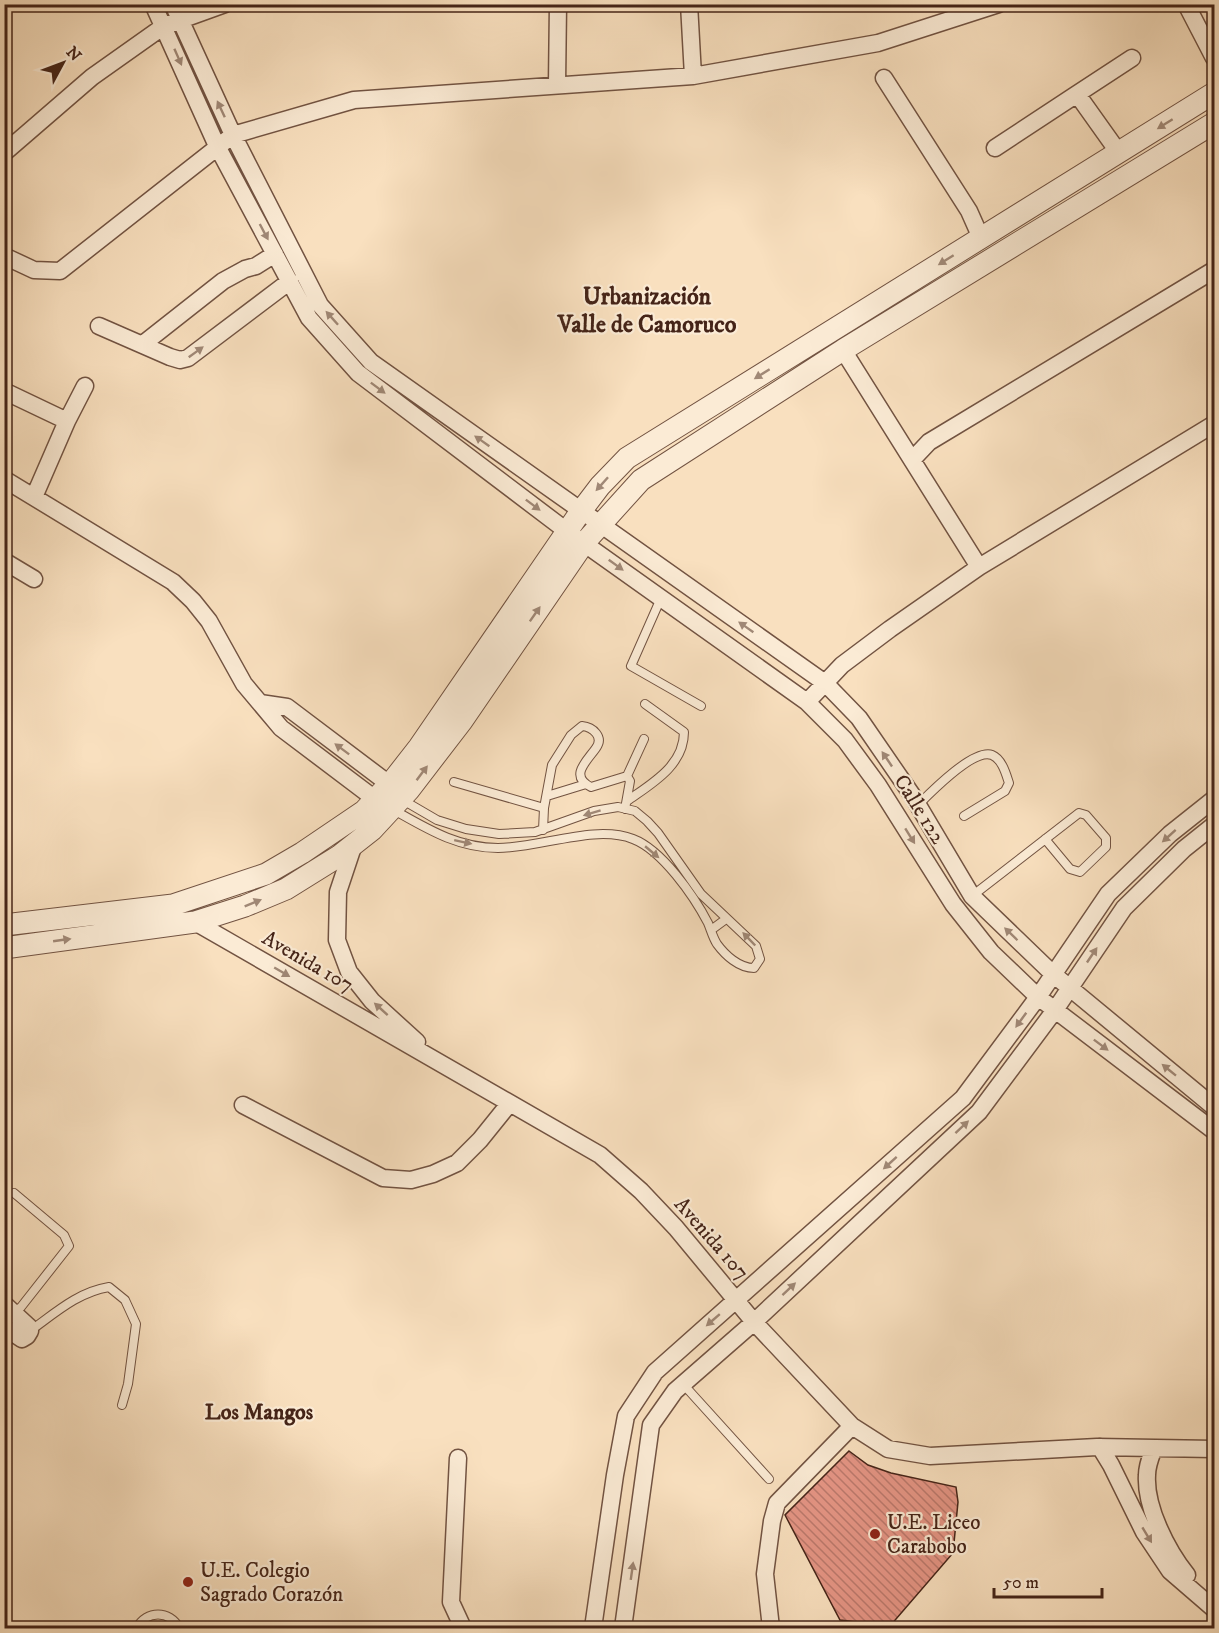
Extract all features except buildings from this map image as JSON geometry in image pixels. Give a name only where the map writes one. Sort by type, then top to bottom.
[{"type":"street","name":"Calle 122","points":[[153,4],[217,146],[309,318],[358,373],[576,537],[807,702],[846,740],[878,785],[959,912],[991,952],[1038,997],[1215,1131]]},
{"type":"street","name":"Calle 122","points":[[173,4],[233,135],[320,305],[371,362],[825,683],[859,718],[918,805],[972,896],[1053,974],[1215,1107]]},
{"type":"street","points":[[4,153],[92,77],[164,26],[225,4]]},
{"type":"street","points":[[557,85],[558,4]]},
{"type":"street","points":[[689,4],[693,76]]},
{"type":"street","points":[[4,256],[34,270],[60,271],[233,135],[354,100],[693,76],[878,43],[999,4]]},
{"type":"street","points":[[1186,4],[1215,58]]},
{"type":"street","points":[[995,148],[1132,58]]},
{"type":"street","points":[[884,78],[969,211],[981,238]]},
{"type":"street","points":[[4,948],[195,922],[245,906],[286,889],[354,844],[372,830],[419,747],[576,537],[581,511],[600,486],[627,458],[1215,93]]},
{"type":"street","points":[[1077,94],[1119,153]]},
{"type":"street","points":[[576,537],[602,525],[641,480],[843,350],[1215,123]]},
{"type":"street","points":[[143,344],[223,281],[234,274],[256,266],[275,254]]},
{"type":"street","points":[[912,460],[929,442],[1215,270]]},
{"type":"street","points":[[99,326],[180,360],[188,358],[290,281]]},
{"type":"street","points":[[843,350],[979,567]]},
{"type":"street","points":[[797,353],[809,372]]},
{"type":"street","points":[[34,496],[66,421],[85,386]]},
{"type":"street","points":[[4,391],[66,421]]},
{"type":"street","points":[[807,702],[842,665],[979,567],[1215,424]]},
{"type":"street","points":[[4,479],[173,582],[193,601],[209,621],[244,684],[260,703],[287,707],[389,798]]},
{"type":"street","points":[[4,561],[34,579]]},
{"type":"street","points":[[4,925],[173,905],[234,885],[266,874],[302,853],[364,811],[389,798]]},
{"type":"street","points":[[593,1629],[615,1475],[626,1416],[655,1372],[963,1098],[1038,997],[1108,894],[1170,834],[1215,799]]},
{"type":"street","points":[[623,1629],[651,1425],[675,1391],[754,1322],[979,1112],[1055,1010],[1124,908],[1184,849],[1215,825]]},
{"type":"street","points":[[354,844],[338,892],[337,940],[349,972],[372,1001],[440,1062]]},
{"type":"street","name":"Avenida 107","points":[[195,922],[600,1155],[641,1191],[676,1228],[754,1322],[852,1426],[888,1449],[930,1456],[1100,1447],[1215,1449]]},
{"type":"street","points":[[243,1104],[383,1178],[411,1180],[434,1174],[457,1163],[480,1140],[508,1104]]},
{"type":"street","points":[[4,1327],[22,1339],[30,1331],[9,1308]]},
{"type":"street","points":[[771,1628],[765,1574],[772,1521],[777,1503],[852,1426]]},
{"type":"street","points":[[1100,1447],[1129,1499],[1144,1532],[1170,1571],[1215,1609]]},
{"type":"street","points":[[1155,1448],[1149,1460],[1148,1495],[1160,1528],[1180,1567],[1193,1582],[1215,1599]]},
{"type":"street","points":[[458,1458],[450,1602],[464,1629]]},
{"type":"street","points":[[1129,1499],[1148,1495]]},
{"type":"lane","points":[[661,598],[631,666],[701,706]]},
{"type":"lane","points":[[389,798],[437,820],[466,829],[499,834],[535,832],[594,812],[626,805],[673,765],[684,745],[684,732],[645,704]]},
{"type":"lane","points":[[543,830],[544,808],[552,765],[571,735],[582,726],[591,727],[597,733],[599,742],[597,747],[581,766],[581,775],[586,784],[591,787],[627,776],[644,739]]},
{"type":"lane","points":[[918,805],[950,775],[971,760],[982,754],[992,754],[1002,766],[1009,783],[1005,791],[964,816]]},
{"type":"lane","points":[[626,805],[630,781],[627,776]]},
{"type":"lane","points":[[454,782],[544,808]]},
{"type":"lane","points":[[547,796],[586,784]]},
{"type":"lane","points":[[389,798],[443,838],[496,848],[535,845],[593,834],[616,834],[634,839],[652,850],[691,896],[717,944],[745,968],[754,968],[760,959],[756,946],[702,894],[647,820],[626,805]]},
{"type":"lane","points":[[972,896],[1045,839],[1079,813],[1086,815],[1107,838],[1106,847],[1080,873],[1070,869],[1045,839]]},
{"type":"lane","points":[[711,930],[726,919]]},
{"type":"lane","points":[[9,1308],[21,1307],[69,1246],[64,1235],[14,1193]]},
{"type":"lane","points":[[30,1331],[73,1300],[96,1289],[109,1287],[125,1300],[136,1324],[128,1384],[122,1405]]},
{"type":"lane","points":[[682,1384],[769,1479]]},
{"type":"lane","points":[[137,1629],[144,1619],[158,1614],[172,1619],[179,1629]]},
{"type":"place","name":"U.E. Liceo Carabobo","points":[[875,1534]]},
{"type":"place","name":"U.E. Colegio Sagrado Corazón","points":[[188,1582]]},
{"type":"district","name":"Urbanización Valle de Camoruco","points":[[647,310]]},
{"type":"district","name":"Los Mangos","points":[[259,1411]]}]
